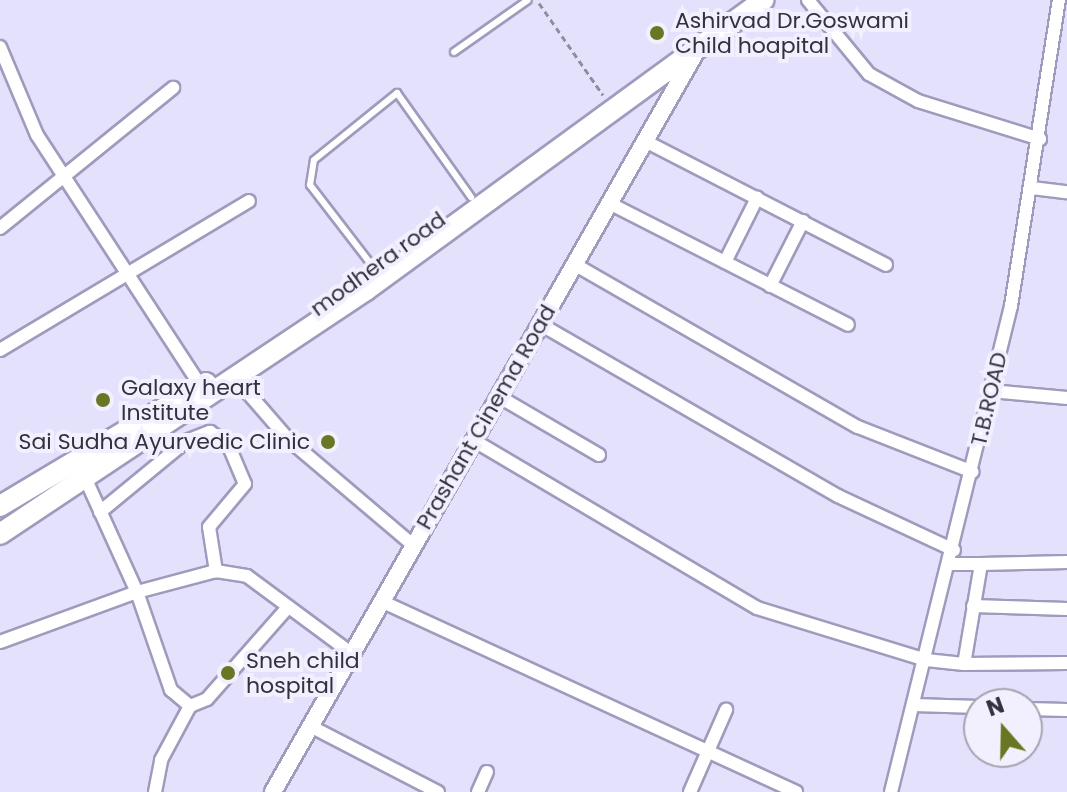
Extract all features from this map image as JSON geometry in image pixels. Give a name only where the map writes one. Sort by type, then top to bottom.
[{"type":"main road","name":"modhera road","points":[[0,506],[205,392],[742,0]]},
{"type":"main road","points":[[0,534],[87,482],[205,392],[236,379],[764,0]]},
{"type":"street","points":[[808,0],[869,74],[918,101],[1040,139]]},
{"type":"street","name":"T.B.ROAD","points":[[891,792],[953,557],[991,391],[1032,188],[1059,0]]},
{"type":"street","name":"Prashant Cinema Road","points":[[273,792],[701,44]]},
{"type":"street","points":[[0,47],[64,176],[205,392]]},
{"type":"street","points":[[0,228],[173,88]]},
{"type":"street","points":[[645,141],[886,265]]},
{"type":"street","points":[[1032,188],[1067,192]]},
{"type":"street","points":[[725,262],[757,198]]},
{"type":"street","points":[[0,350],[129,277],[249,201]]},
{"type":"street","points":[[609,203],[848,325]]},
{"type":"street","points":[[770,286],[803,221]]},
{"type":"street","points":[[574,264],[858,427],[973,472]]},
{"type":"street","points":[[540,324],[838,496],[953,557],[981,564],[1067,562]]},
{"type":"street","points":[[236,379],[288,439],[413,545]]},
{"type":"street","points":[[991,391],[1067,398]]},
{"type":"street","points":[[498,396],[599,455]]},
{"type":"street","points":[[100,512],[186,441],[210,432],[228,444],[245,484],[209,527],[216,571]]},
{"type":"street","points":[[473,440],[757,608],[926,660],[964,664],[1067,663]]},
{"type":"street","points":[[87,482],[137,592],[171,690],[190,706]]},
{"type":"street","points":[[964,664],[981,564]]},
{"type":"street","points":[[0,642],[137,592],[216,571],[247,576],[351,653]]},
{"type":"street","points":[[381,601],[796,792]]},
{"type":"street","points":[[973,606],[1067,609]]},
{"type":"street","points":[[155,792],[161,760],[190,706],[207,699],[288,607]]},
{"type":"street","points":[[914,705],[963,707]]},
{"type":"street","points":[[1043,709],[1067,710]]},
{"type":"street","points":[[690,792],[726,710]]},
{"type":"street","points":[[310,726],[438,792]]},
{"type":"street","points":[[478,792],[487,772]]},
{"type":"lane","points":[[454,52],[528,0]]},
{"type":"lane","points":[[374,268],[310,185],[314,160],[397,93],[471,197]]},
{"type":"path","points":[[537,0],[606,98]]},
{"type":"place","name":"Ashirvad Dr.Goswami Child hoapital","points":[[657,33]]},
{"type":"place","name":"Galaxy heart Institute","points":[[103,400]]},
{"type":"place","name":"Sai Sudha Ayurvedic Clinic","points":[[328,442]]},
{"type":"place","name":"Sneh child hospital","points":[[228,673]]}]
